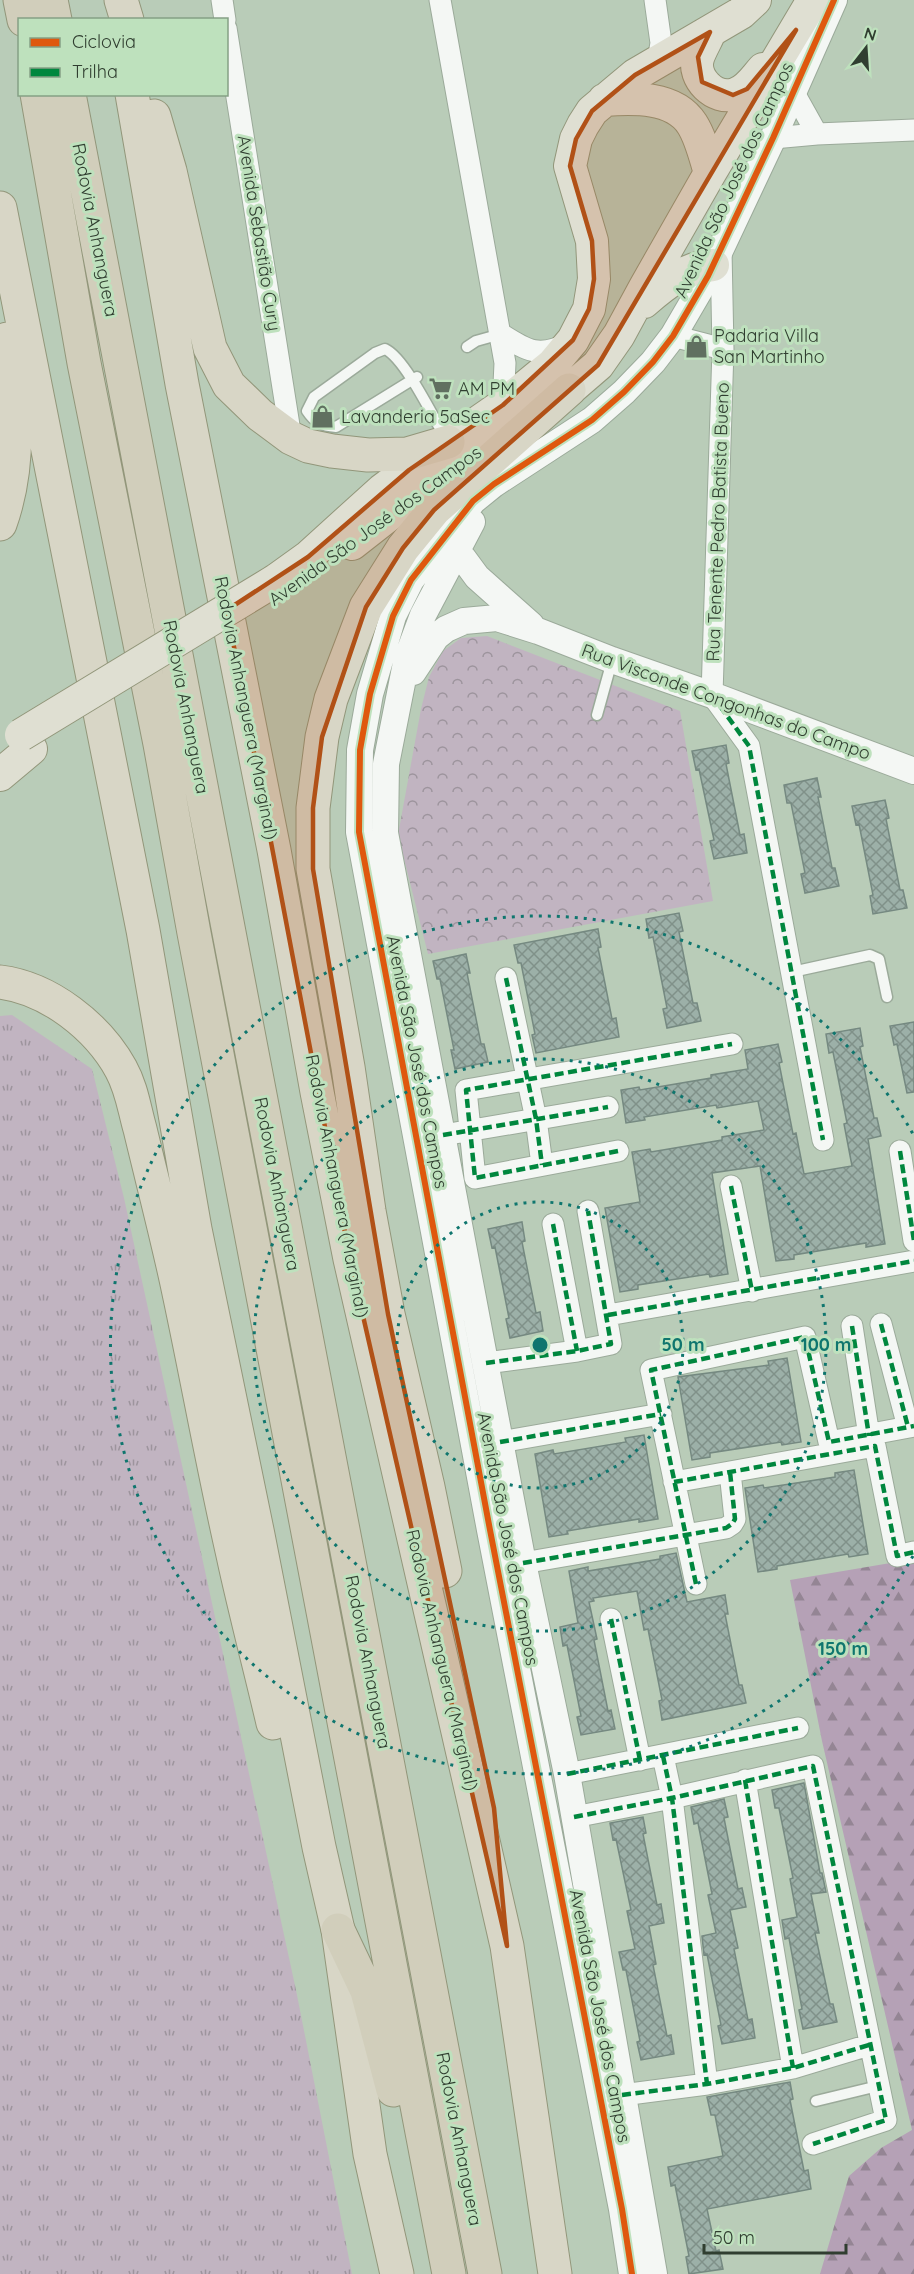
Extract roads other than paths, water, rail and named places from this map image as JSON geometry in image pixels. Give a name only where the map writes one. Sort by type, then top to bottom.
[{"type":"highway","points":[[20,0],[24,18]]},
{"type":"highway","points":[[51,0],[55,18]]},
{"type":"highway","points":[[116,0],[120,18]]},
{"type":"highway","points":[[121,0],[126,18]]},
{"type":"highway","name":"Rodovia Anhanguera","points":[[37,96],[84,363],[160,744],[449,2274]]},
{"type":"highway","name":"Rodovia Anhanguera","points":[[69,96],[485,2274]]},
{"type":"highway","name":"Rodovia Anhanguera (Marginal)","points":[[132,96],[182,384],[274,850],[347,1248],[507,1946],[555,2274]]},
{"type":"highway","points":[[149,96],[170,171],[210,348],[229,385],[260,415],[291,438],[308,446],[368,455],[408,454],[448,442]]},
{"type":"highway","points":[[0,208],[143,930],[195,1229],[319,1848],[338,1930],[370,2154],[397,2274]]},
{"type":"highway","points":[[0,281],[12,376],[16,441],[9,499],[0,524]]},
{"type":"highway","points":[[507,1946],[494,1808],[428,1487],[388,1314],[369,1211],[348,1067],[314,868],[313,808],[322,737],[331,699],[366,607],[403,548],[434,510],[569,390]]},
{"type":"highway","points":[[0,982],[13,984],[45,996],[76,1017],[102,1041],[121,1069],[133,1095],[139,1128],[166,1229],[233,1558],[290,1792],[319,1848]]},
{"type":"highway","points":[[338,1930],[367,1992],[384,2051],[439,2274]]},
{"type":"main road","name":"Avenida São José dos Campos","points":[[279,589],[308,557],[382,490],[503,405],[553,364],[573,340],[589,309],[594,279],[592,241],[570,166],[576,139],[583,124],[592,111],[635,75],[741,13],[755,0]]},
{"type":"main road","name":"Avenida São José dos Campos","points":[[0,776],[17,744],[279,589],[440,475],[569,390],[598,365],[619,335],[710,173],[813,0]]},
{"type":"main road","points":[[702,37],[698,57],[702,82],[711,90],[733,95],[747,88],[796,30]]},
{"type":"main road","points":[[604,100],[634,98],[661,102],[680,112],[692,123],[710,173]]},
{"type":"main road","points":[[627,320],[640,305],[673,278],[717,256]]},
{"type":"street","points":[[222,0],[225,18]]},
{"type":"street","points":[[440,0],[501,334],[505,363],[503,405]]},
{"type":"street","points":[[655,0],[661,43],[658,61]]},
{"type":"street","name":"Avenida São José dos Campos","points":[[632,2274],[622,2209],[488,1519],[359,832],[360,750],[370,694],[393,616],[411,580],[447,547],[494,484],[592,420],[653,362],[673,336],[717,256],[773,138],[834,0]]},
{"type":"street","points":[[660,23],[676,34],[702,37]]},
{"type":"street","name":"Avenida Sebastião Cury","points":[[228,41],[291,438]]},
{"type":"street","points":[[793,91],[817,134]]},
{"type":"street","points":[[773,138],[914,130]]},
{"type":"street","name":"Rua Tenente Pedro Batista Bueno","points":[[712,695],[723,349],[717,256]]},
{"type":"street","points":[[501,334],[531,351],[542,352],[559,349],[573,340]]},
{"type":"street","points":[[673,336],[723,349]]},
{"type":"street","name":"Avenida São José dos Campos","points":[[447,547],[408,658],[398,698],[386,764],[385,834],[523,1563],[567,1774],[654,2274]]},
{"type":"street","name":"Rua Visconde Congonhas do Campo","points":[[447,547],[463,558],[477,577],[538,631]]},
{"type":"street","name":"Rua Visconde Congonhas do Campo","points":[[398,698],[424,654],[446,629],[464,621],[497,618],[538,631],[914,771]]},
{"type":"street","points":[[712,695],[749,746],[823,1140]]},
{"type":"street","points":[[506,978],[536,1119],[542,1165]]},
{"type":"street","points":[[618,1151],[475,1178],[466,1090],[732,1044]]},
{"type":"street","points":[[443,1135],[608,1107]]},
{"type":"street","points":[[900,1151],[914,1241]]},
{"type":"street","points":[[731,1186],[752,1291]]},
{"type":"street","points":[[486,1363],[577,1351],[611,1344],[608,1315],[588,1210]]},
{"type":"street","points":[[553,1224],[577,1351]]},
{"type":"street","points":[[608,1315],[914,1262]]},
{"type":"street","points":[[696,1584],[651,1370],[805,1337],[829,1442],[869,1436],[911,1426],[881,1324]]},
{"type":"street","points":[[852,1326],[869,1436]]},
{"type":"street","points":[[500,1442],[661,1414]]},
{"type":"street","points":[[674,1482],[874,1446],[897,1556],[914,1552]]},
{"type":"street","points":[[523,1563],[726,1528],[735,1519],[730,1472]]},
{"type":"street","points":[[611,1618],[640,1760]]},
{"type":"street","points":[[567,1774],[798,1728]]},
{"type":"street","points":[[663,1756],[672,1798],[707,2084]]},
{"type":"street","points":[[574,1816],[672,1798],[813,1766],[885,2120],[813,2144]]},
{"type":"street","points":[[745,1780],[793,2068]]},
{"type":"street","points":[[622,2095],[707,2084],[793,2068],[869,2045]]},
{"type":"lane","points":[[467,347],[476,341],[501,334]]},
{"type":"lane","points":[[414,378],[336,427],[324,426],[313,419],[308,411],[314,397],[375,353],[385,350],[397,358],[414,378],[448,442]]},
{"type":"lane","points":[[597,715],[612,660]]},
{"type":"lane","points":[[792,972],[870,955],[876,956],[879,959],[887,997]]},
{"type":"lane","points":[[816,2101],[878,2086]]},
{"type":"place","name":"Padaria Villa San Martinho","points":[[696,346]]},
{"type":"place","name":"AM PM","points":[[440,389]]},
{"type":"place","name":"Lavanderia 5aSec","points":[[323,417]]}]
